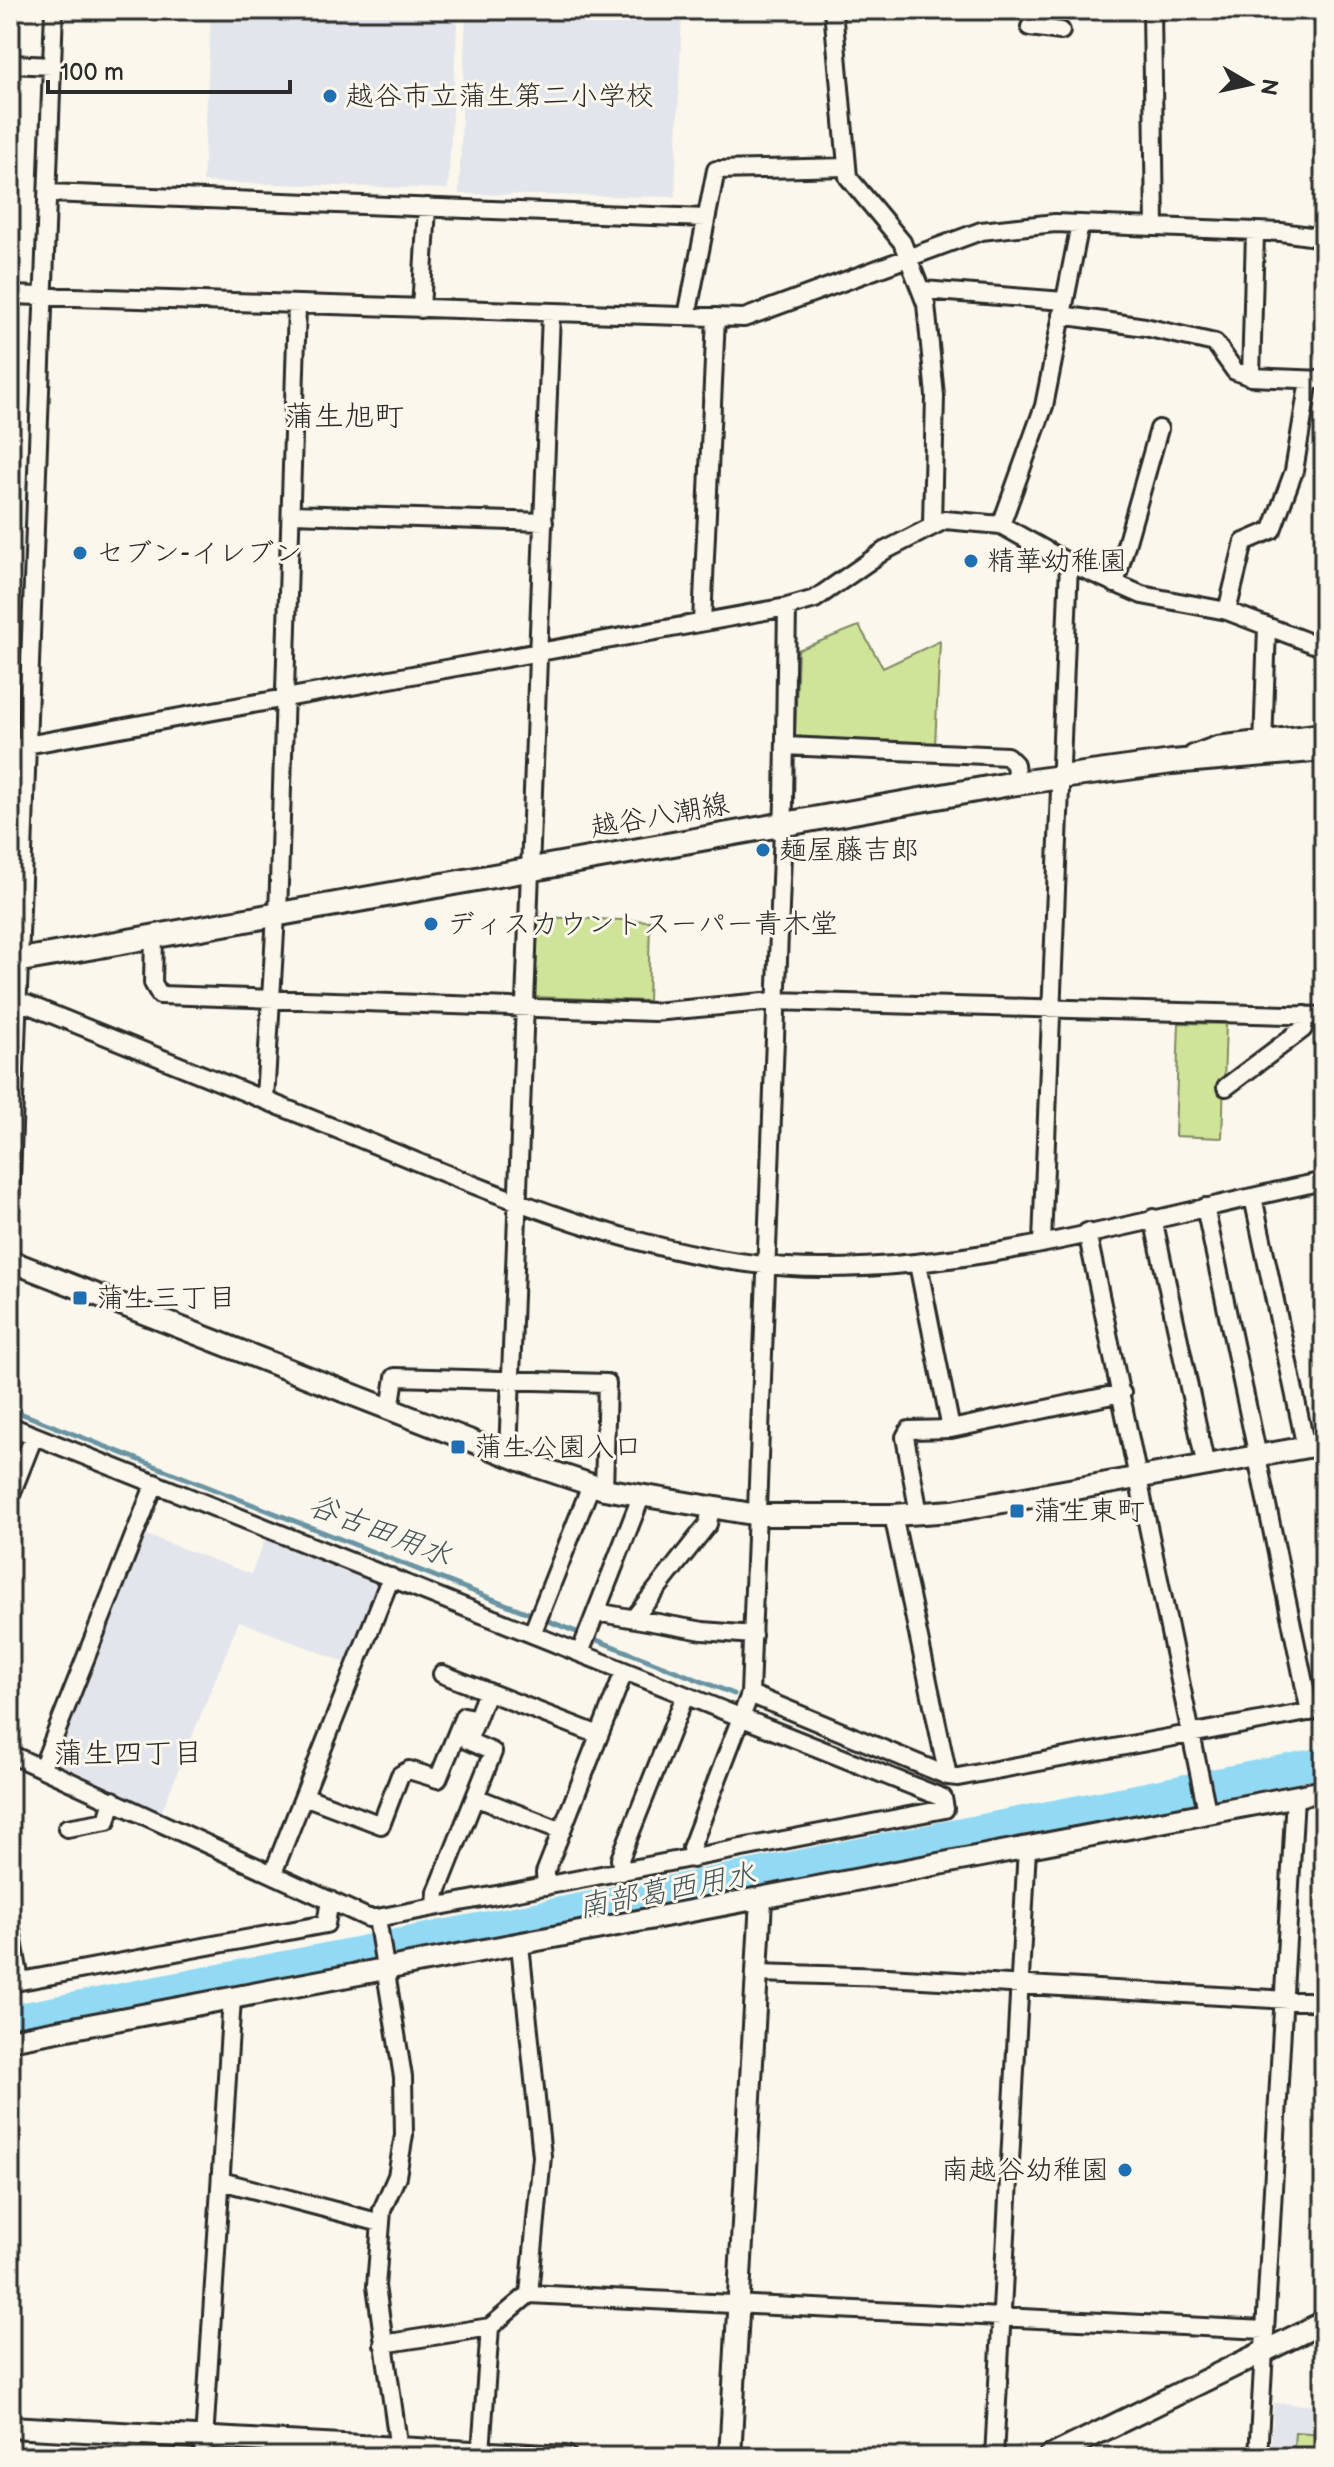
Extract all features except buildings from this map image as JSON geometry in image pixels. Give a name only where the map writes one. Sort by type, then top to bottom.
[{"type":"main road","name":"越谷八潮線","points":[[15,961],[1017,783],[1264,746],[1324,745]]},
{"type":"street","points":[[10,1207],[19,1001],[15,961],[28,744],[54,10]]},
{"type":"street","points":[[833,10],[848,177],[910,256],[923,290],[935,396],[932,524]]},
{"type":"street","points":[[1152,10],[1155,227]]},
{"type":"street","points":[[1030,27],[1061,31]]},
{"type":"street","points":[[10,64],[52,66]]},
{"type":"street","points":[[687,316],[716,170],[798,165],[847,167]]},
{"type":"street","points":[[48,193],[706,218]]},
{"type":"street","points":[[421,309],[427,207]]},
{"type":"street","points":[[1001,525],[1044,406],[1080,224]]},
{"type":"street","points":[[10,295],[744,318],[981,231],[1020,225],[1155,227],[1324,238]]},
{"type":"street","points":[[1251,377],[1255,233]]},
{"type":"street","points":[[923,290],[1063,308],[1215,343],[1235,371],[1251,377],[1316,380],[1294,471],[1272,530],[1244,542],[1227,611]]},
{"type":"street","points":[[265,1099],[277,915],[297,306]]},
{"type":"street","points":[[508,1455],[551,313]]},
{"type":"street","points":[[702,622],[716,317]]},
{"type":"street","points":[[1115,584],[1159,429]]},
{"type":"street","points":[[292,514],[544,522]]},
{"type":"street","points":[[10,748],[536,650],[787,607],[815,599],[884,551],[945,520],[1001,525],[1069,563],[1115,584],[1147,596],[1227,611],[1324,648]]},
{"type":"street","points":[[1042,1242],[1069,563]]},
{"type":"street","points":[[693,1859],[691,1848],[750,1694],[785,746],[787,607]]},
{"type":"street","points":[[1264,746],[1267,626]]},
{"type":"street","points":[[785,746],[1007,756],[1015,764],[1017,783]]},
{"type":"street","points":[[154,936],[153,983],[160,995],[654,1012],[774,1001],[1324,1016]]},
{"type":"street","points":[[19,1001],[518,1203],[641,1241],[765,1266],[818,1268],[918,1264],[1042,1242],[1324,1181]]},
{"type":"street","points":[[1226,1087],[1303,1029],[1304,1015]]},
{"type":"street","points":[[10,1261],[390,1410],[597,1487],[758,1515],[919,1514],[997,1505],[1315,1446],[1253,1197]]},
{"type":"street","points":[[750,1694],[948,1776],[1317,1710],[1258,1457],[1205,1207]]},
{"type":"street","points":[[1153,1218],[1206,1467]]},
{"type":"street","points":[[1087,1232],[1206,1806]]},
{"type":"street","points":[[918,1264],[951,1429]]},
{"type":"street","points":[[390,1410],[395,1377],[607,1383],[597,1487],[532,1634]]},
{"type":"street","points":[[919,1514],[905,1437],[909,1430],[951,1429],[1122,1393]]},
{"type":"street","points":[[10,1426],[943,1798],[945,1809],[436,1906],[378,1922],[10,1754]]},
{"type":"street","points":[[10,1497],[34,1436]]},
{"type":"street","points":[[42,1768],[155,1483]]},
{"type":"street","points":[[580,1653],[641,1497]]},
{"type":"street","points":[[634,1618],[708,1524],[711,1508]]},
{"type":"street","points":[[893,1515],[948,1776]]},
{"type":"street","points":[[273,1873],[391,1577]]},
{"type":"street","points":[[596,1612],[703,1631],[753,1635]]},
{"type":"street","points":[[546,1886],[545,1873],[624,1672]]},
{"type":"street","points":[[442,1674],[599,1735]]},
{"type":"street","points":[[436,1906],[437,1892],[493,1752],[468,1741],[487,1692]]},
{"type":"street","points":[[622,1872],[620,1859],[685,1696]]},
{"type":"street","points":[[304,1796],[381,1825],[400,1775],[409,1770],[438,1779],[464,1716],[476,1719]]},
{"type":"street","points":[[10,2040],[1133,1829],[1206,1806],[1324,1791]]},
{"type":"street","points":[[1258,2457],[1295,1796]]},
{"type":"street","points":[[475,1797],[562,1831]]},
{"type":"street","points":[[67,1828],[107,1821],[113,1800]]},
{"type":"street","points":[[994,2457],[1027,1848]]},
{"type":"street","points":[[10,1923],[15,1982],[326,1924],[330,1900]]},
{"type":"street","points":[[730,2457],[761,1900]]},
{"type":"street","points":[[378,1922],[403,2077],[404,2135],[397,2176],[382,2210],[376,2286],[398,2452]]},
{"type":"street","points":[[520,1945],[542,2156],[529,2294]]},
{"type":"street","points":[[757,1973],[1021,1984],[1324,2002]]},
{"type":"street","points":[[204,2447],[232,1998]]},
{"type":"street","points":[[221,2181],[381,2223]]},
{"type":"street","points":[[383,2344],[490,2327],[529,2294],[1000,2318],[1265,2340]]},
{"type":"street","points":[[1049,2457],[1265,2340],[1324,2322]]},
{"type":"street","points":[[481,2452],[490,2327]]},
{"type":"street","points":[[10,2427],[204,2447],[481,2452],[566,2457]]},
{"type":"shaded area","name":"越谷市立蒲生第二小学校","points":[[211,10],[458,10],[448,189],[203,182]]},
{"type":"shaded area","points":[[466,10],[682,10],[675,197],[459,194]]},
{"type":"shaded area","points":[[141,1533],[251,1574],[266,1537],[378,1582],[347,1663],[239,1621],[161,1813],[55,1765],[52,1753]]},
{"type":"shaded area","points":[[1274,2403],[1324,2406],[1324,2457],[1270,2457]]},
{"type":"green space","points":[[859,626],[883,668],[940,641],[935,746],[795,736],[798,650]]},
{"type":"green space","points":[[538,917],[650,921],[648,1001],[535,997]]},
{"type":"green space","points":[[1179,1023],[1226,1024],[1222,1138],[1175,1136]]},
{"type":"green space","points":[[1295,2432],[1324,2434],[1324,2457],[1293,2457]]},
{"type":"waterway","name":"谷古田用水","points":[[10,1409],[734,1694]]},
{"type":"waterway","name":"南部葛西用水","points":[[10,2020],[1324,1762]]},
{"type":"place","name":"越谷市立蒲生第二小学校","points":[[330,96]]},
{"type":"place","name":"セブン-イレブン","points":[[80,553]]},
{"type":"place","name":"精華幼稚園","points":[[971,561]]},
{"type":"place","name":"麺屋藤吉郎","points":[[763,850]]},
{"type":"place","name":"ディスカウントスーパー青木堂","points":[[431,924]]},
{"type":"place","name":"蒲生三丁目","points":[[80,1298]]},
{"type":"place","name":"蒲生公園入口","points":[[458,1447]]},
{"type":"place","name":"蒲生東町","points":[[1017,1511]]},
{"type":"place","name":"南越谷幼稚園","points":[[1125,2170]]},
{"type":"district","name":"蒲生旭町","points":[[344,417]]},
{"type":"district","name":"蒲生四丁目","points":[[128,1754]]}]
